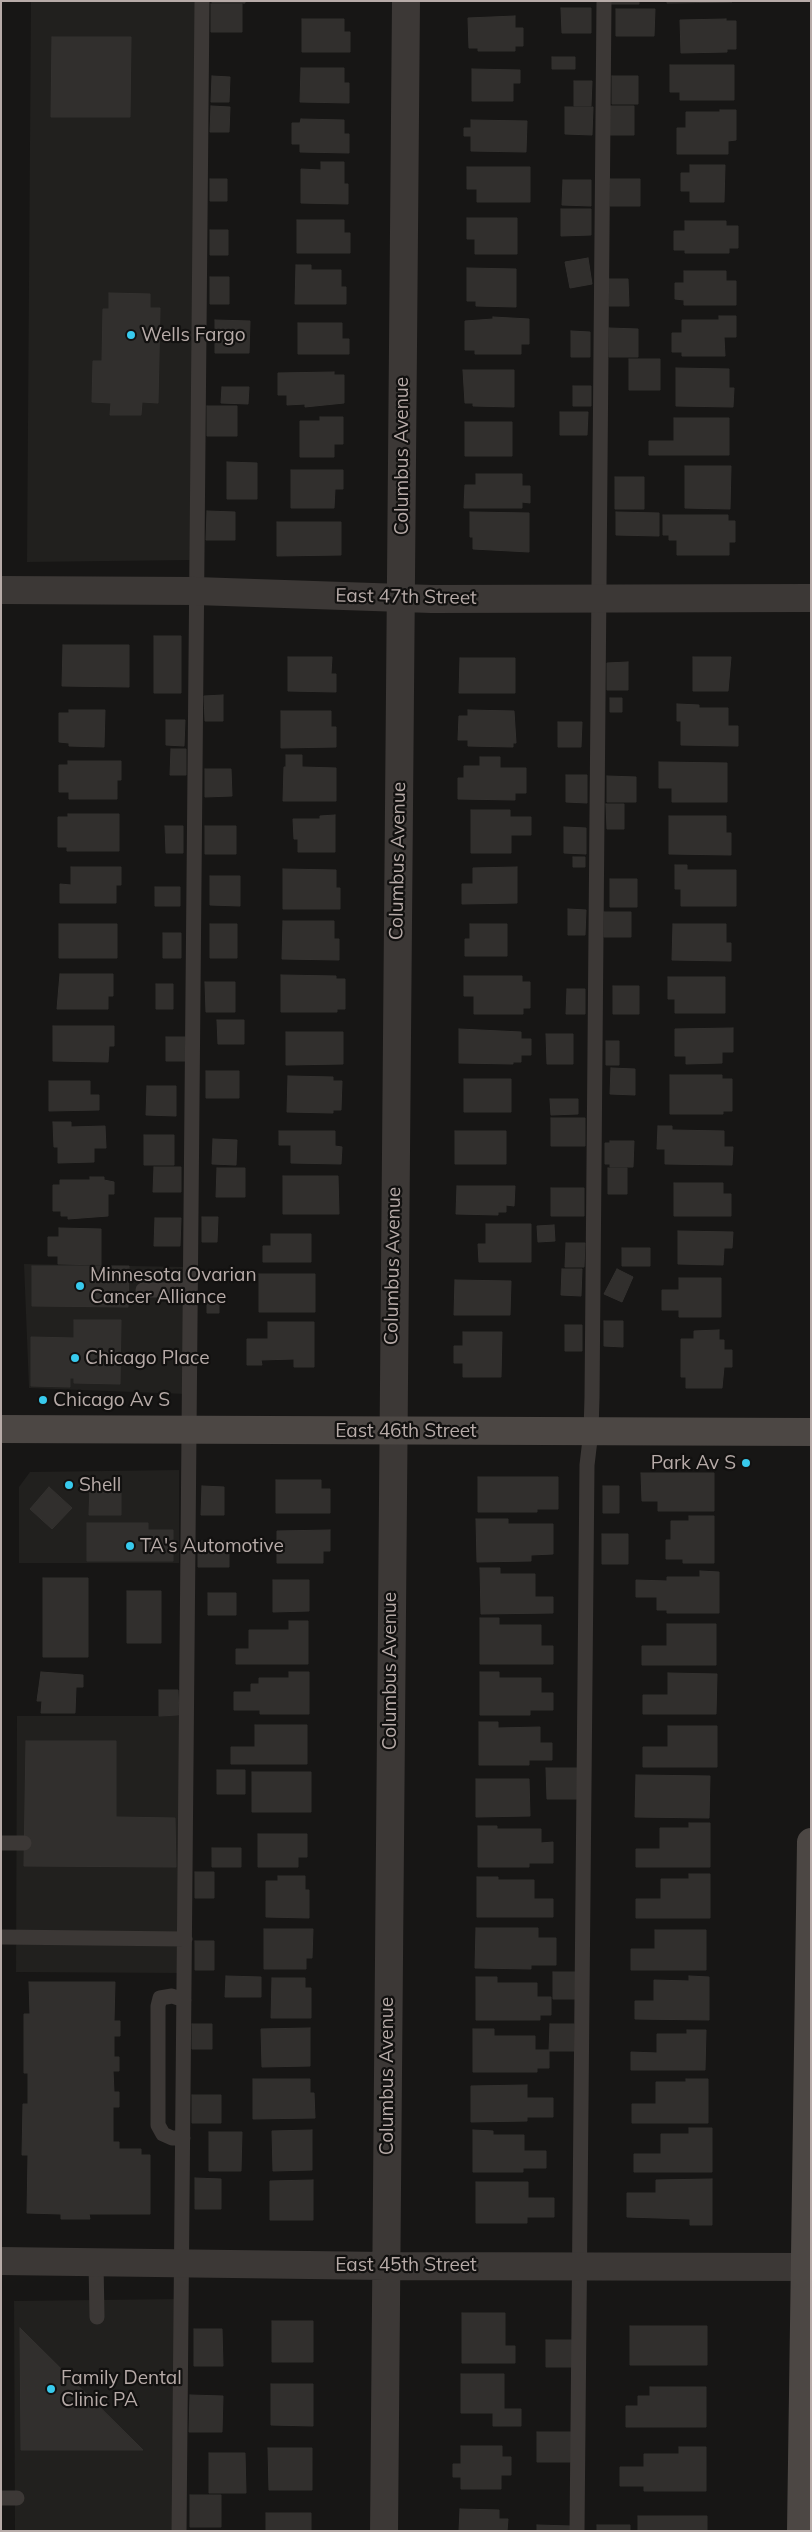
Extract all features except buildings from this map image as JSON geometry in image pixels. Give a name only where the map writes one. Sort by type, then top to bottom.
[{"type":"main road","name":"East 46th Street","points":[[1,1428],[811,1432]]},
{"type":"main road","points":[[801,2531],[807,2267],[811,1842]]},
{"type":"street","name":"Columbus Avenue","points":[[384,2531],[392,1430],[406,1]]},
{"type":"street","name":"East 47th Street","points":[[1,590],[196,591],[401,598],[811,598]]},
{"type":"street","name":"East 45th Street","points":[[1,2261],[385,2266],[807,2267]]},
{"type":"lane","points":[[179,2531],[202,1]]},
{"type":"lane","points":[[577,2531],[587,1465],[591,1432],[604,1]]},
{"type":"lane","points":[[143,1290],[190,1290]]},
{"type":"lane","points":[[1,1843],[24,1843]]},
{"type":"lane","points":[[1,1937],[185,1939]]},
{"type":"lane","points":[[183,2138],[172,2138],[163,2134],[158,2125],[158,2006],[160,1998],[172,1996],[184,2000]]},
{"type":"lane","points":[[96,2262],[96,2317]]},
{"type":"lane","points":[[1,2498],[17,2498]]},
{"type":"shaded area","points":[[31,1],[196,1],[191,560],[27,562]]},
{"type":"shaded area","points":[[24,1264],[186,1267],[186,1394],[29,1388]]},
{"type":"shaded area","points":[[179,1470],[179,1563],[19,1563],[19,1487],[30,1472]]},
{"type":"shaded area","points":[[17,1716],[183,1716],[180,1973],[16,1972]]},
{"type":"shaded area","points":[[180,2299],[176,2531],[15,2531],[14,2301]]},
{"type":"place","name":"Wells Fargo","points":[[131,335]]},
{"type":"place","name":"Minnesota Ovarian Cancer Alliance","points":[[80,1286]]},
{"type":"place","name":"Chicago Place","points":[[75,1358]]},
{"type":"place","name":"Chicago Av S","points":[[43,1400]]},
{"type":"place","name":"Park Av S","points":[[746,1463]]},
{"type":"place","name":"Shell","points":[[69,1485]]},
{"type":"place","name":"TA's Automotive","points":[[130,1546]]},
{"type":"place","name":"Family Dental Clinic PA","points":[[51,2389]]}]
